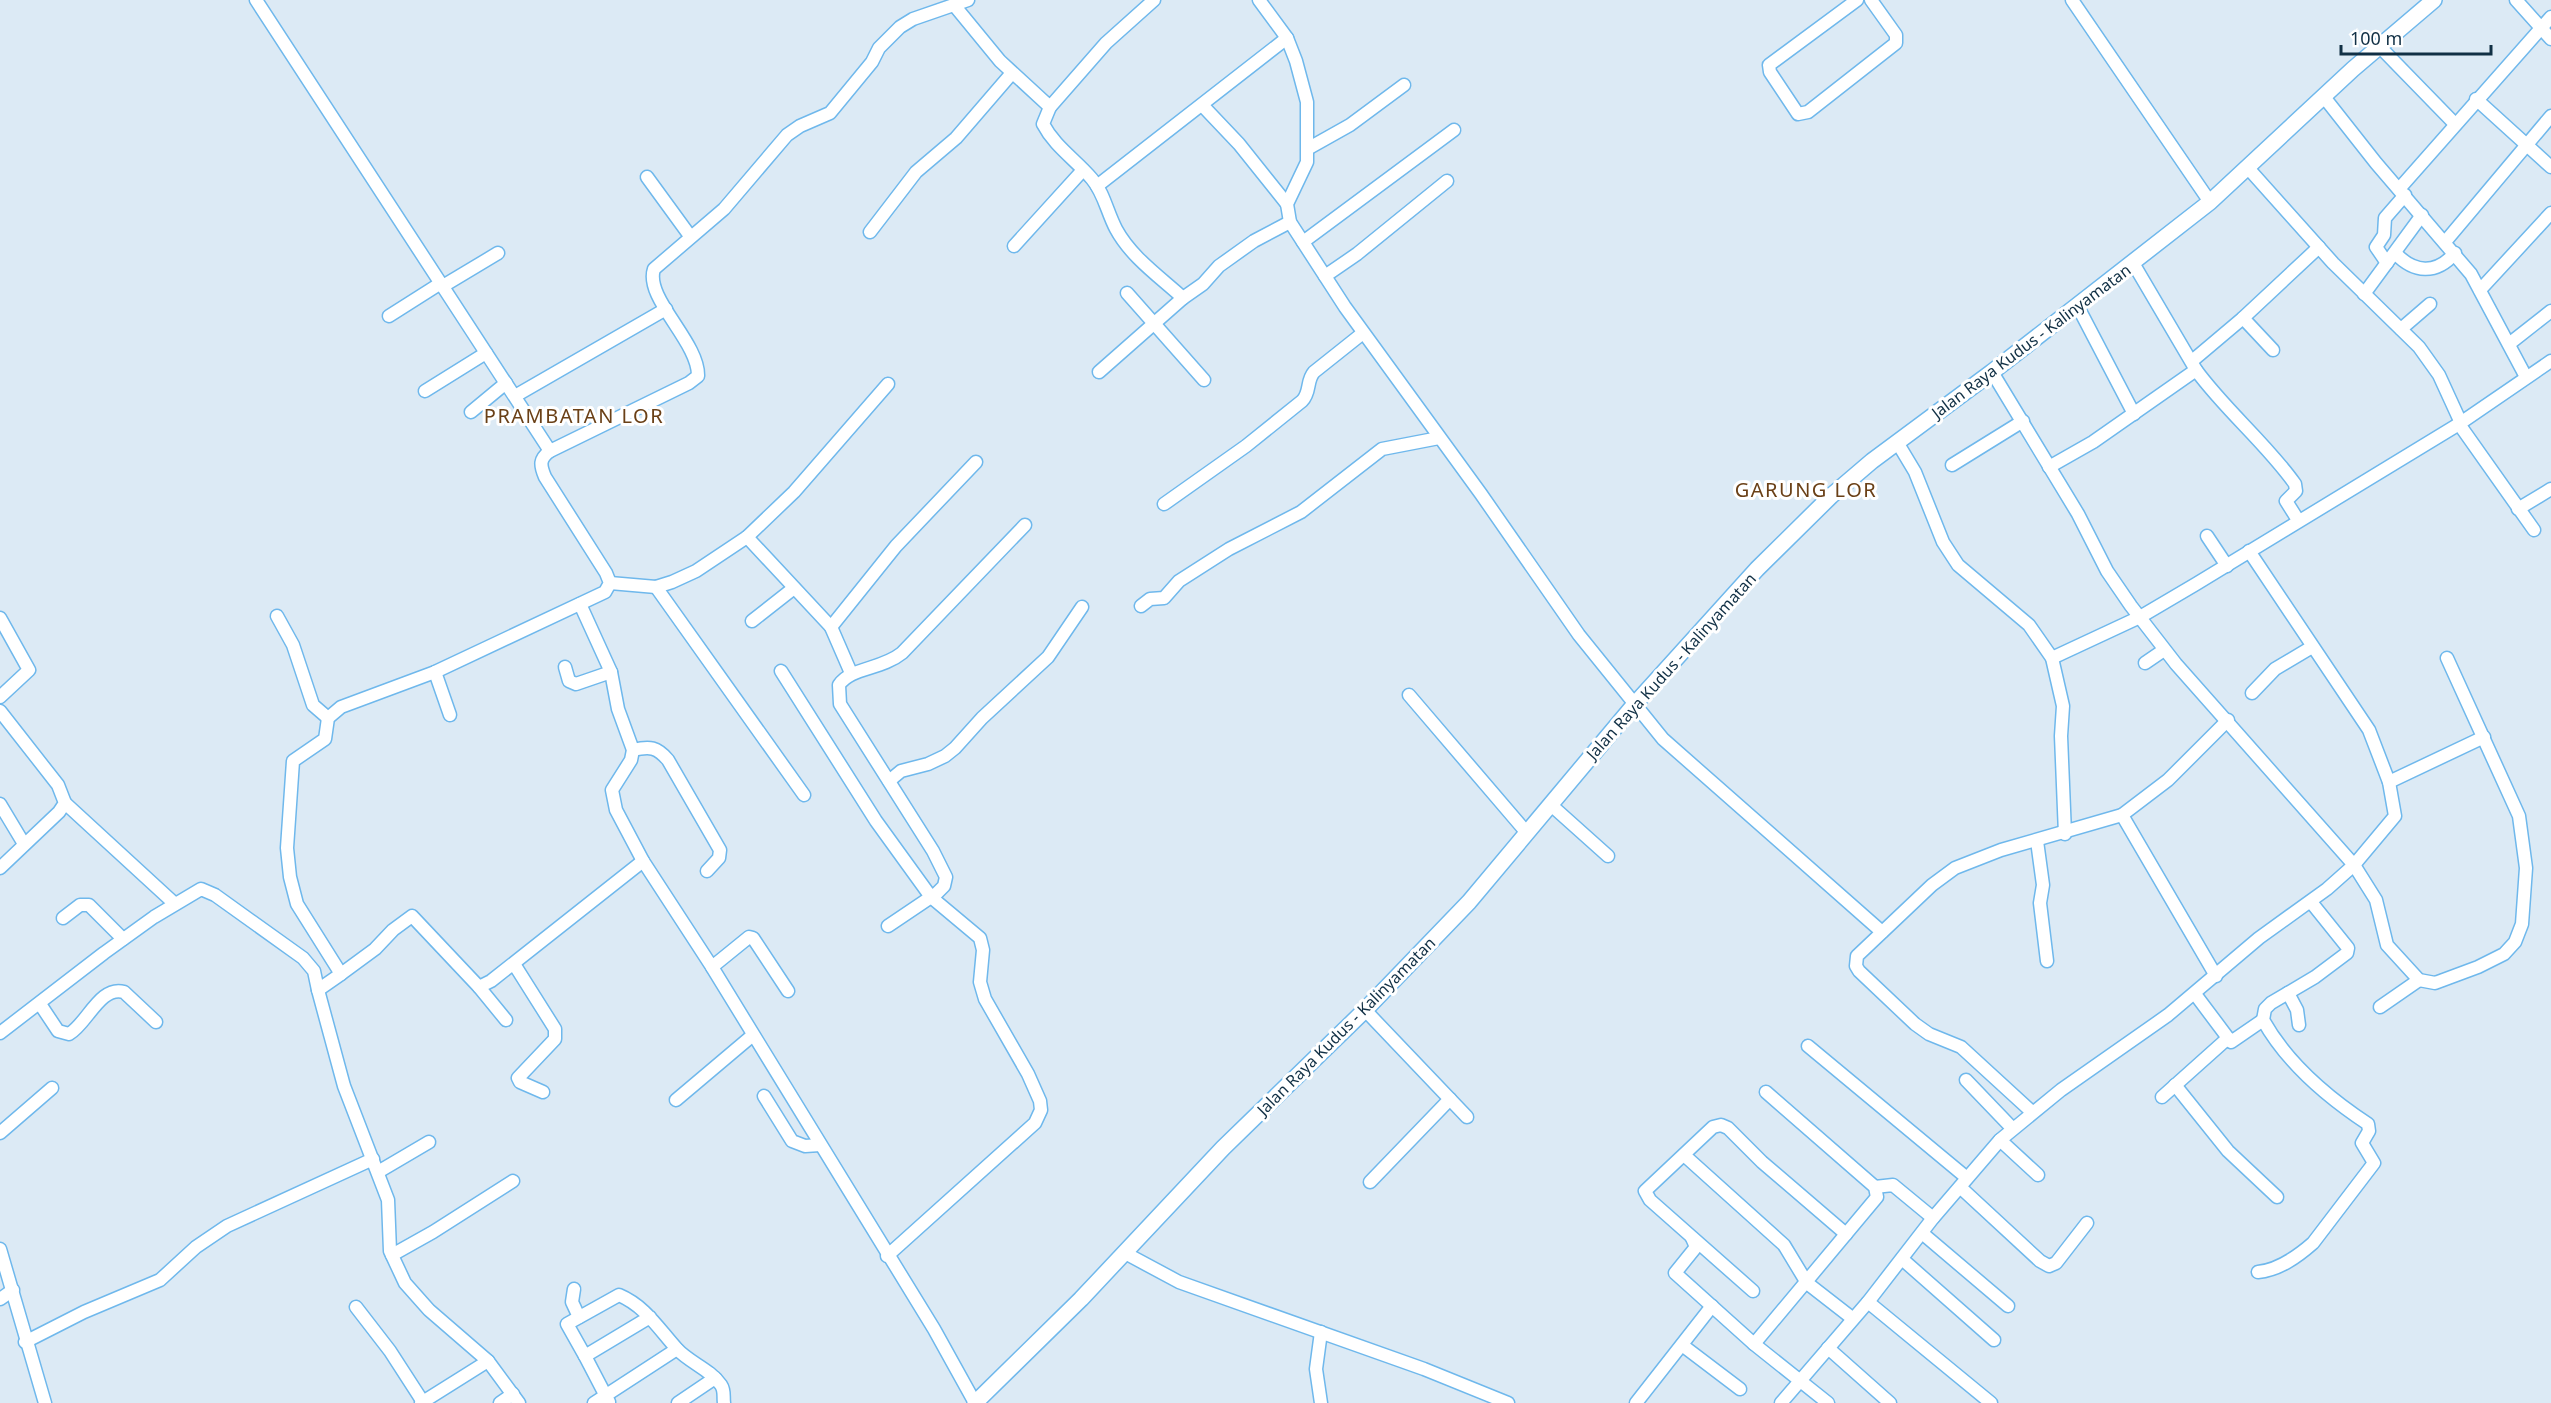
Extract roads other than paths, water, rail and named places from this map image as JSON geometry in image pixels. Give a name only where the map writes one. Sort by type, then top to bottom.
[{"type":"main road","name":"Jalan Raya Kudus - Kalinyamatan","points":[[975,1403],[1125,1253],[1216,1154],[1365,1010],[1470,902],[1634,705],[1757,569],[1831,496],[1897,442],[1992,372],[2210,202],[2434,0]]},
{"type":"street","points":[[256,0],[550,451]]},
{"type":"street","points":[[610,583],[545,477],[541,460],[550,451],[696,379],[698,370],[686,340],[666,309],[652,274],[658,263],[738,194],[787,135],[800,126],[830,113],[891,35],[913,19],[968,0]]},
{"type":"street","points":[[1154,0],[1106,43],[1050,107],[1043,124],[1061,151],[1097,186],[1119,233],[1148,267],[1183,298]]},
{"type":"street","points":[[1259,0],[1287,38],[1307,102],[1309,148],[1303,174],[1287,204]]},
{"type":"street","points":[[1857,0],[1769,65],[1770,72],[1798,114],[1808,112],[1896,43],[1896,36],[1871,0]]},
{"type":"street","points":[[2072,0],[2210,202]]},
{"type":"street","points":[[2516,0],[2546,22],[2551,39]]},
{"type":"street","points":[[954,5],[1012,73],[1050,107]]},
{"type":"street","points":[[2455,253],[2441,266],[2430,270],[2411,267],[2391,258],[2376,247],[2384,235],[2385,218],[2454,123],[2546,22]]},
{"type":"street","points":[[1097,186],[1287,38]]},
{"type":"street","points":[[2380,47],[2454,123]]},
{"type":"street","points":[[870,232],[916,172],[956,138],[1012,73]]},
{"type":"street","points":[[1309,148],[1350,125],[1404,85]]},
{"type":"street","points":[[2324,97],[2455,253],[2480,290],[2526,378]]},
{"type":"street","points":[[2476,99],[2527,142],[2551,167]]},
{"type":"street","points":[[1202,105],[1239,144],[1287,204],[1290,222],[1363,333],[1579,635],[1634,705],[1663,739],[1882,932]]},
{"type":"street","points":[[2445,242],[2551,116]]},
{"type":"street","points":[[1303,243],[1454,130]]},
{"type":"street","points":[[2248,168],[2319,247],[2432,363],[2460,423],[2534,530]]},
{"type":"street","points":[[1014,246],[1083,170]]},
{"type":"street","points":[[647,177],[690,236]]},
{"type":"street","points":[[1325,276],[1357,254],[1447,182]]},
{"type":"street","points":[[2480,290],[2551,213]]},
{"type":"street","points":[[2364,294],[2422,215]]},
{"type":"street","points":[[1099,372],[1183,298],[1203,284],[1219,266],[1254,242],[1290,222]]},
{"type":"street","points":[[2049,467],[2093,442],[2134,414],[2194,365],[2319,247]]},
{"type":"street","points":[[388,316],[498,253]]},
{"type":"street","points":[[2133,263],[2194,365],[2224,407],[2264,446],[2295,484],[2296,491],[2286,501],[2298,520]]},
{"type":"street","points":[[1127,293],[1204,380]]},
{"type":"street","points":[[2401,329],[2430,304]]},
{"type":"street","points":[[2077,305],[2134,414]]},
{"type":"street","points":[[515,396],[666,309]]},
{"type":"street","points":[[2509,344],[2551,311]]},
{"type":"street","points":[[2243,318],[2273,350]]},
{"type":"street","points":[[1164,504],[1246,446],[1302,401],[1309,391],[1309,380],[1314,372],[1363,333]]},
{"type":"street","points":[[424,391],[486,352]]},
{"type":"street","points":[[2052,658],[2140,617],[2227,566],[2298,520],[2460,423],[2551,361]]},
{"type":"street","points":[[1992,372],[2024,421],[2078,514],[2107,571],[2164,650],[2354,865],[2380,910],[2387,945],[2419,981]]},
{"type":"street","points":[[471,411],[506,383]]},
{"type":"street","points":[[610,583],[656,587],[690,574],[747,537],[794,492],[888,384]]},
{"type":"street","points":[[1952,465],[2024,421]]},
{"type":"street","points":[[1141,606],[1150,599],[1164,598],[1179,581],[1254,534],[1301,512],[1382,449],[1438,438]]},
{"type":"street","points":[[1897,442],[1915,472],[1942,542],[1958,565],[2029,626],[2052,658],[2062,706],[2065,834]]},
{"type":"street","points":[[831,627],[896,546],[976,462]]},
{"type":"street","points":[[2518,509],[2551,489]]},
{"type":"street","points":[[888,926],[931,897],[944,886],[946,877],[942,867],[840,704],[838,686],[851,673],[886,665],[902,654],[1025,525]]},
{"type":"street","points":[[2207,536],[2227,566]]},
{"type":"street","points":[[747,537],[831,627],[851,673]]},
{"type":"street","points":[[1781,1403],[1868,1302],[1933,1218],[2012,1128],[2139,1037],[2195,994],[2259,938],[2311,902],[2354,865],[2396,814],[2389,782],[2369,730],[2249,551]]},
{"type":"street","points":[[337,978],[297,904],[290,877],[287,848],[292,761],[325,739],[328,718],[341,707],[435,672],[600,596],[610,583]]},
{"type":"street","points":[[656,587],[804,795]]},
{"type":"street","points":[[752,621],[794,588]]},
{"type":"street","points":[[580,604],[611,672],[620,717],[633,750],[631,760],[614,786],[612,794],[616,810],[643,861],[712,967],[975,1403]]},
{"type":"street","points":[[889,781],[901,771],[928,764],[956,748],[982,718],[1047,657],[1082,607]]},
{"type":"street","points":[[277,616],[293,645],[313,705],[328,718]]},
{"type":"street","points":[[0,618],[29,670],[0,697]]},
{"type":"street","points":[[2253,693],[2275,669],[2312,647]]},
{"type":"street","points":[[2145,663],[2164,650]]},
{"type":"street","points":[[2380,1007],[2419,981],[2436,983],[2504,954],[2515,942],[2522,924],[2526,868],[2519,816],[2447,658]]},
{"type":"street","points":[[565,667],[569,681],[576,684],[611,672]]},
{"type":"street","points":[[781,671],[876,821],[931,897],[980,938],[983,950],[980,982],[985,999],[1028,1074],[1041,1110],[1035,1122],[888,1256]]},
{"type":"street","points":[[435,672],[450,715]]},
{"type":"street","points":[[1409,695],[1527,833]]},
{"type":"street","points":[[0,711],[58,785],[64,803],[175,904]]},
{"type":"street","points":[[2032,1112],[1968,1053],[1950,1042],[1929,1034],[1859,971],[1856,966],[1857,956],[1949,872],[2001,850],[2065,834],[2122,815],[2168,780],[2228,720]]},
{"type":"street","points":[[2389,782],[2484,736]]},
{"type":"street","points":[[633,750],[648,747],[659,749],[668,760],[720,850],[719,858],[707,871]]},
{"type":"street","points":[[0,868],[59,812],[64,803]]},
{"type":"street","points":[[0,804],[24,844]]},
{"type":"street","points":[[1551,805],[1608,856]]},
{"type":"street","points":[[2122,815],[2216,976]]},
{"type":"street","points":[[2037,841],[2043,885],[2040,903],[2047,961]]},
{"type":"street","points":[[479,987],[514,964],[643,861]]},
{"type":"street","points":[[0,1033],[123,939],[201,889],[215,895],[303,958],[314,971],[344,1086],[390,1209],[389,1243],[392,1255],[405,1283],[416,1297],[488,1361],[516,1398],[500,1403]]},
{"type":"street","points":[[2195,994],[2231,1042],[2263,1020],[2267,1006],[2340,960],[2348,950],[2311,902]]},
{"type":"street","points":[[63,918],[81,906],[89,905],[123,939]]},
{"type":"street","points":[[320,989],[375,949],[393,930],[412,916],[434,937],[461,971],[479,987],[506,1020]]},
{"type":"street","points":[[712,967],[745,939],[753,938],[788,991]]},
{"type":"street","points":[[514,964],[555,1029],[555,1040],[518,1078],[520,1082],[543,1092]]},
{"type":"street","points":[[40,1004],[58,1031],[69,1034],[107,994],[117,990],[124,992],[156,1022]]},
{"type":"street","points":[[2288,993],[2297,1010],[2298,1025]]},
{"type":"street","points":[[1365,1010],[1467,1117]]},
{"type":"street","points":[[2258,1272],[2271,1271],[2301,1254],[2313,1243],[2374,1163],[2362,1143],[2369,1131],[2368,1124],[2315,1084],[2270,1033],[2263,1020]]},
{"type":"street","points":[[676,1100],[753,1035]]},
{"type":"street","points":[[2162,1097],[2228,1038]]},
{"type":"street","points":[[1808,1046],[1963,1183],[2049,1266],[2056,1263],[2087,1223]]},
{"type":"street","points":[[1966,1080],[2012,1128]]},
{"type":"street","points":[[2175,1085],[2228,1150],[2277,1197]]},
{"type":"street","points":[[0,1133],[52,1088]]},
{"type":"street","points":[[1754,1344],[1877,1197],[1875,1187],[1766,1092]]},
{"type":"street","points":[[764,1096],[792,1141],[805,1146],[820,1145]]},
{"type":"street","points":[[1370,1182],[1450,1099]]},
{"type":"street","points":[[1753,1291],[1650,1200],[1645,1191],[1713,1127],[1721,1125],[1728,1128],[1762,1162],[1846,1234]]},
{"type":"street","points":[[2000,1140],[2038,1175]]},
{"type":"street","points":[[378,1172],[429,1142]]},
{"type":"street","points":[[1684,1155],[1784,1245],[1807,1283],[1852,1318]]},
{"type":"street","points":[[25,1342],[84,1312],[160,1280],[196,1247],[227,1226],[373,1159]]},
{"type":"street","points":[[392,1255],[513,1181]]},
{"type":"street","points":[[1875,1187],[1893,1185],[1933,1218]]},
{"type":"street","points":[[1922,1233],[2008,1306]]},
{"type":"street","points":[[1692,1238],[1696,1247],[1675,1273],[1754,1344],[1801,1379],[1828,1403]]},
{"type":"street","points":[[0,1249],[13,1290],[25,1342],[45,1403]]},
{"type":"street","points":[[1125,1253],[1179,1282],[1321,1332],[1499,1402]]},
{"type":"street","points":[[1902,1259],[1994,1340]]},
{"type":"street","points":[[574,1289],[573,1302],[579,1317]]},
{"type":"street","points":[[0,1299],[13,1290]]},
{"type":"street","points":[[677,1349],[603,1401],[585,1356],[567,1324],[619,1295],[642,1307],[677,1349],[715,1378],[725,1392],[724,1403]]},
{"type":"street","points":[[1868,1302],[1991,1403]]},
{"type":"street","points":[[1636,1403],[1712,1306]]},
{"type":"street","points":[[356,1307],[390,1350],[422,1402],[488,1361]]},
{"type":"street","points":[[585,1356],[650,1317]]},
{"type":"street","points":[[1321,1332],[1316,1370],[1321,1403]]},
{"type":"street","points":[[1682,1345],[1740,1389]]},
{"type":"street","points":[[1828,1348],[1890,1403]]},
{"type":"street","points":[[678,1403],[715,1378]]},
{"type":"district","name":"PRAMBATAN LOR","points":[[574,415]]},
{"type":"district","name":"GARUNG LOR","points":[[1806,489]]}]
